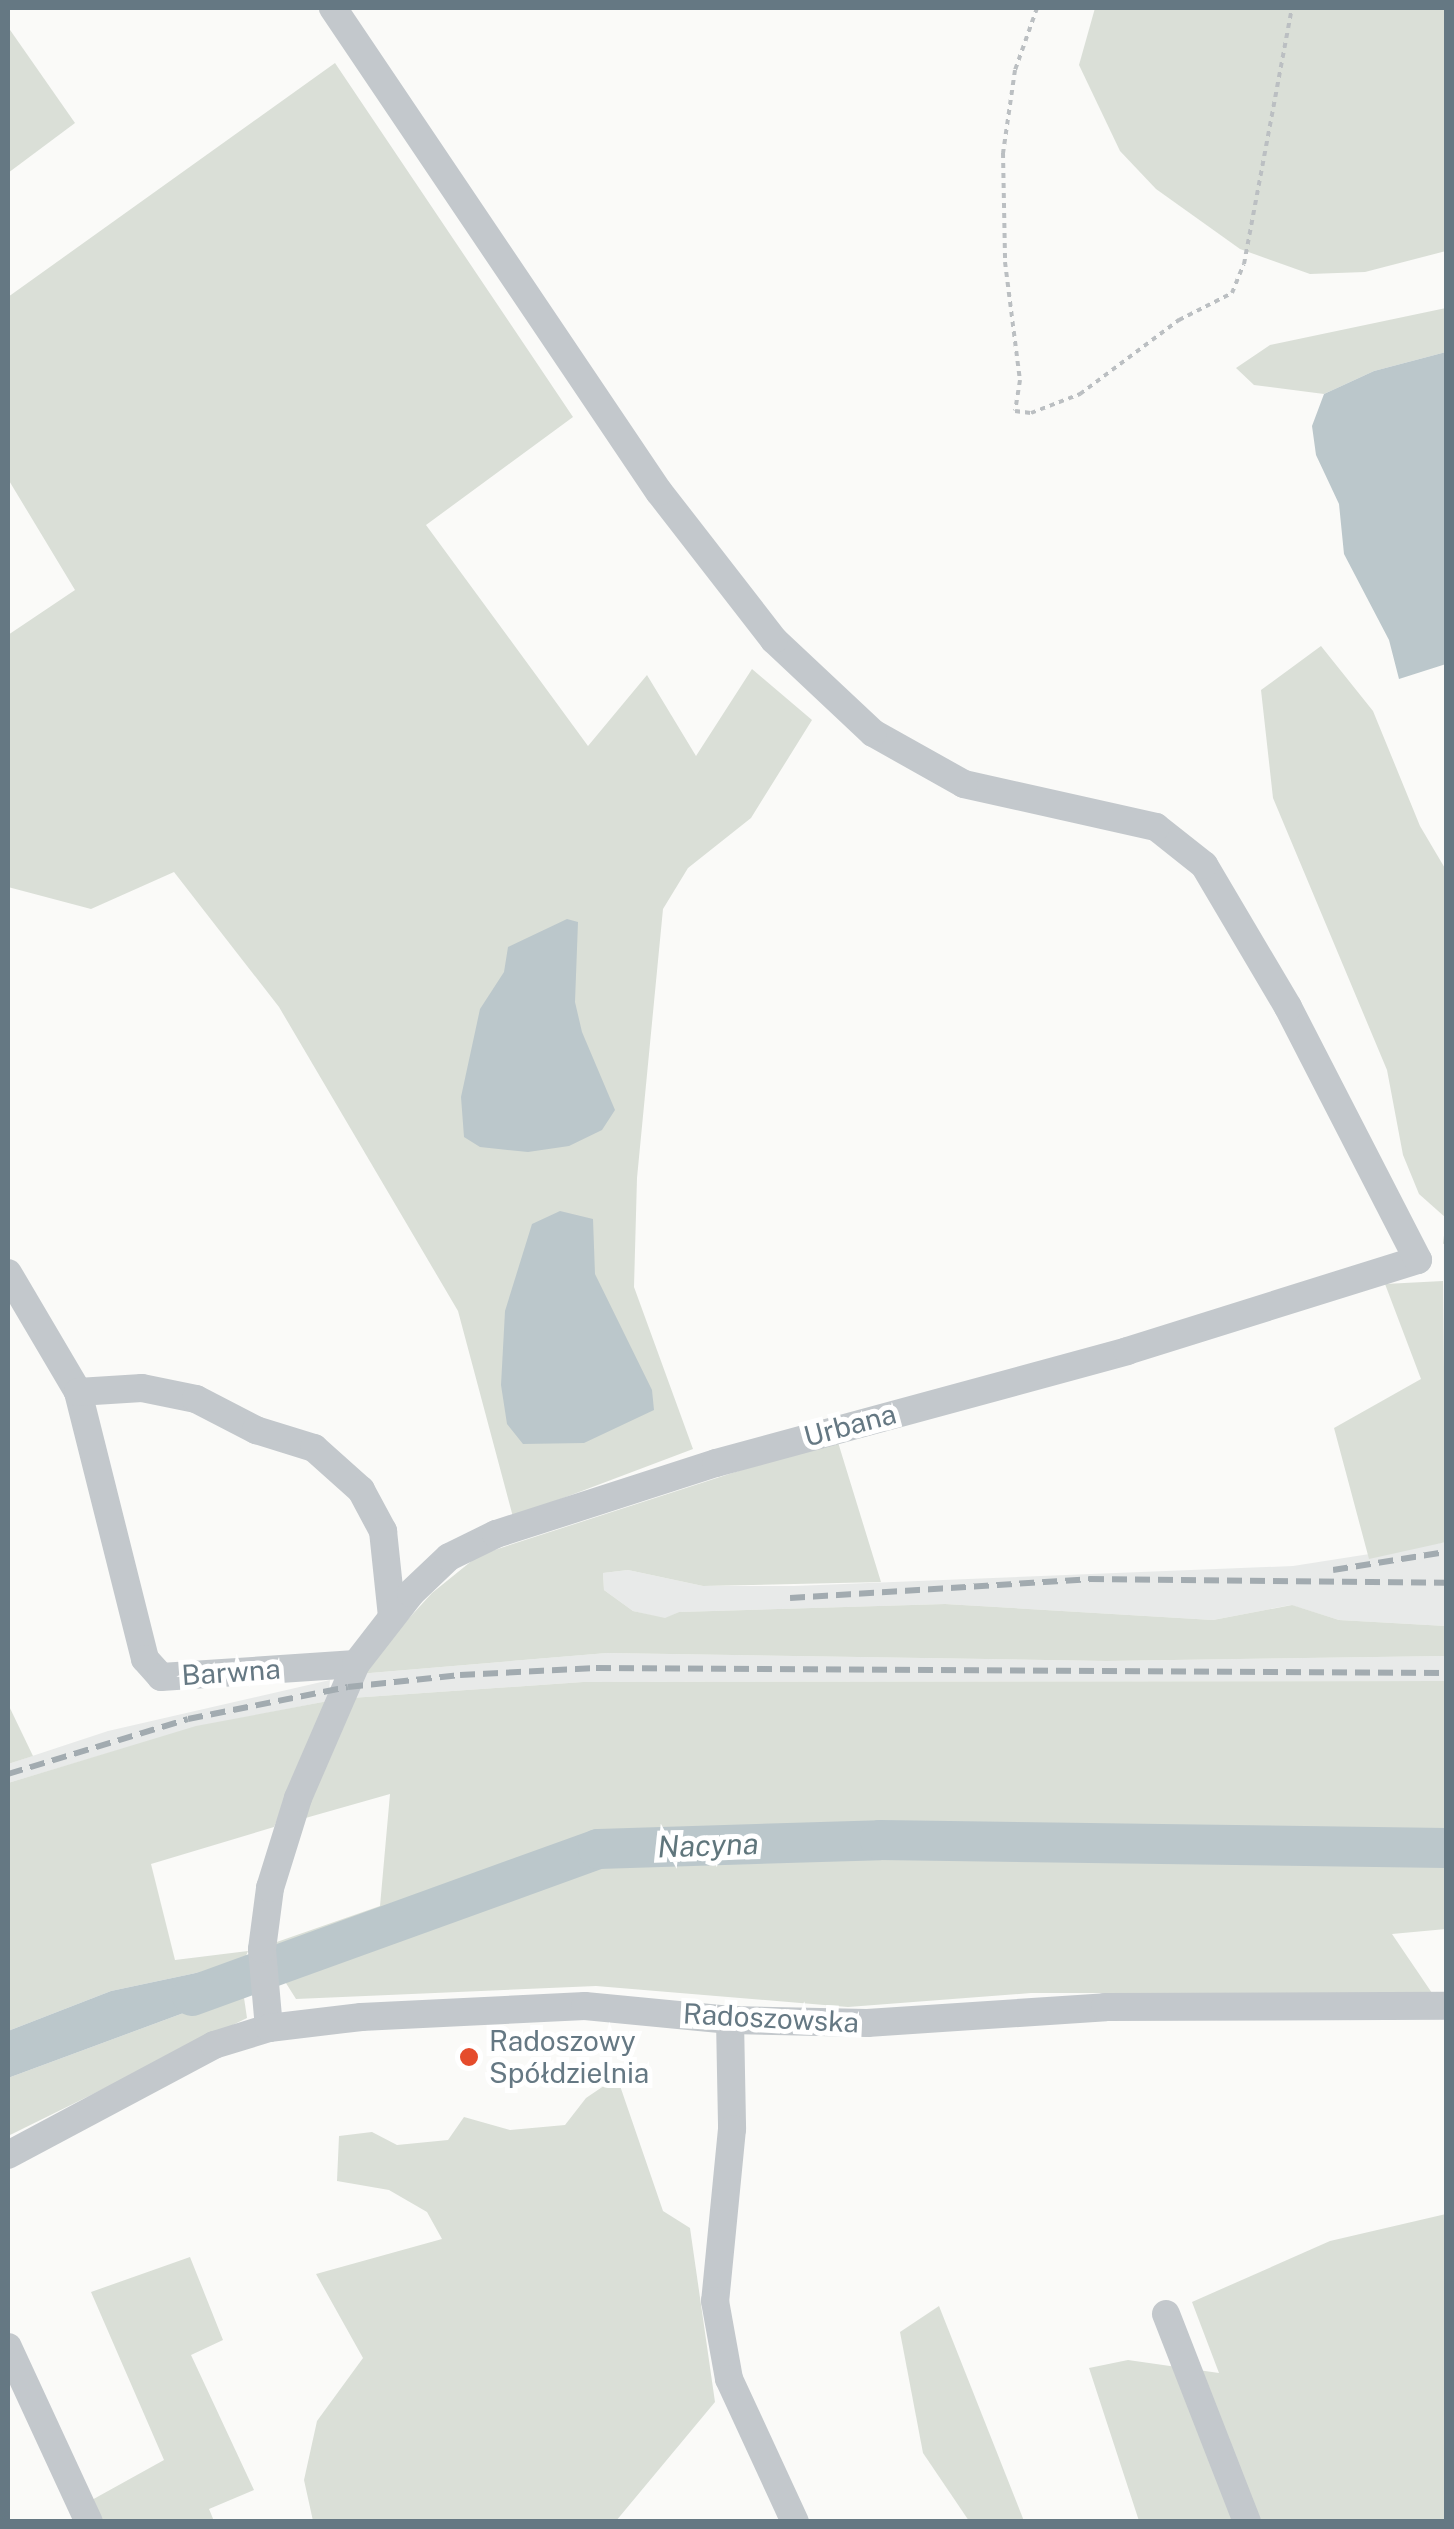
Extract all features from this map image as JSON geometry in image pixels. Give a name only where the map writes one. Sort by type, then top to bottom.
[{"type":"street","name":"Urbana","points":[[333,8],[648,476],[774,640],[873,733],[964,784],[1156,827],[1204,864],[1248,932],[1418,1260],[1127,1351],[716,1463],[496,1534],[449,1557],[392,1617],[356,1664]]},
{"type":"street","name":"Barwna","points":[[8,1274],[78,1392],[145,1659],[161,1676],[356,1664]]},
{"type":"street","points":[[78,1392],[142,1388],[196,1399],[256,1430],[314,1448],[361,1490],[382,1531],[392,1617]]},
{"type":"street","points":[[268,2028],[262,1949],[270,1888],[298,1798],[356,1664]]},
{"type":"street","name":"Radoszowska","points":[[8,2155],[159,2070],[268,2028],[529,2006],[622,2007],[730,2020],[867,2023],[1105,2007],[1446,2006]]},
{"type":"street","points":[[730,2020],[732,2129],[714,2301],[729,2379],[795,2522]]},
{"type":"street","points":[[1166,2314],[1247,2522]]},
{"type":"street","points":[[8,2347],[89,2522]]},
{"type":"path","points":[[1037,8],[1015,70],[1002,153],[1005,262],[1020,380],[1015,411],[1031,414],[1080,394],[1179,320],[1232,293],[1244,264],[1292,8]]},
{"type":"shaded area","points":[[1095,8],[1446,8],[1446,251],[1365,272],[1310,274],[1240,249],[1156,189],[1120,151],[1079,65]]},
{"type":"shaded area","points":[[8,27],[75,123],[8,173]]},
{"type":"shaded area","points":[[335,63],[573,417],[426,525],[588,746],[647,675],[696,756],[752,669],[812,720],[751,818],[688,868],[663,909],[637,1178],[634,1287],[693,1449],[513,1517],[458,1311],[279,1007],[174,872],[91,909],[8,887],[8,635],[75,590],[8,479],[8,297]]},
{"type":"shaded area","points":[[1446,308],[1446,352],[1374,371],[1324,394],[1254,385],[1236,368],[1270,345]]},
{"type":"shaded area","points":[[1446,352],[1446,664],[1399,679],[1389,640],[1344,554],[1339,504],[1316,455],[1312,426],[1324,394],[1374,371]]},
{"type":"shaded area","points":[[1321,646],[1373,711],[1420,826],[1446,870],[1446,1218],[1419,1194],[1403,1155],[1387,1070],[1273,798],[1261,690]]},
{"type":"shaded area","points":[[567,919],[578,922],[575,1002],[582,1032],[615,1110],[602,1130],[569,1146],[528,1152],[480,1147],[464,1137],[461,1097],[480,1009],[504,972],[508,947]]},
{"type":"shaded area","points":[[560,1211],[593,1219],[595,1274],[652,1390],[654,1410],[584,1443],[523,1444],[507,1424],[501,1385],[505,1311],[532,1224]]},
{"type":"shaded area","points":[[1443,1281],[1446,1542],[1369,1559],[1334,1428],[1421,1379],[1385,1284]]},
{"type":"shaded area","points":[[837,1439],[881,1582],[703,1586],[628,1570],[603,1573],[604,1590],[633,1611],[665,1618],[679,1612],[945,1604],[1213,1620],[1292,1605],[1339,1620],[1446,1626],[1446,1656],[1106,1661],[607,1653],[358,1674],[432,1593],[479,1555]]},
{"type":"shaded area","points":[[1446,1542],[1446,1626],[1339,1620],[1291,1605],[1213,1620],[945,1604],[679,1612],[665,1619],[633,1611],[604,1590],[603,1573],[628,1570],[703,1586],[794,1586],[1293,1566]]},
{"type":"shaded area","points":[[607,1653],[1106,1661],[1446,1656],[1446,1681],[583,1682],[351,1698],[358,1674]]},
{"type":"shaded area","points":[[330,1680],[328,1701],[196,1727],[8,1783],[8,1764],[108,1731]]},
{"type":"shaded area","points":[[1446,1681],[1446,1838],[875,1832],[598,1842],[279,1960],[271,1944],[380,1906],[390,1794],[302,1819],[351,1698],[583,1682]]},
{"type":"shaded area","points":[[328,1701],[274,1827],[151,1864],[175,1960],[248,1951],[243,1963],[111,1991],[8,2031],[8,1783],[196,1726]]},
{"type":"shaded area","points":[[8,1704],[33,1756],[8,1764]]},
{"type":"shaded area","points":[[877,1846],[1446,1857],[1446,1929],[1392,1934],[1432,1993],[1031,1993],[848,2007],[596,1986],[296,1999],[279,1972],[599,1857]]},
{"type":"shaded area","points":[[243,1963],[243,1991],[8,2078],[8,2031],[111,1991]]},
{"type":"shaded area","points":[[243,1991],[247,2018],[8,2136],[8,2078]]},
{"type":"shaded area","points":[[617,2077],[663,2211],[690,2228],[715,2402],[616,2521],[313,2521],[304,2480],[317,2421],[363,2358],[316,2274],[442,2239],[427,2212],[389,2190],[337,2181],[339,2136],[372,2132],[397,2145],[448,2140],[464,2117],[510,2130],[565,2125],[586,2098]]},
{"type":"shaded area","points":[[1446,2214],[1446,2521],[1139,2521],[1089,2368],[1128,2360],[1219,2373],[1192,2302],[1330,2241]]},
{"type":"shaded area","points":[[190,2257],[223,2340],[191,2355],[254,2490],[209,2509],[214,2521],[99,2521],[90,2501],[164,2460],[91,2292]]},
{"type":"shaded area","points":[[939,2306],[1024,2521],[969,2521],[923,2453],[900,2332]]},
{"type":"waterway","name":"Nacyna","points":[[192,1996],[598,1849],[880,1840],[1446,1848]]},
{"type":"railway","points":[[1333,1570],[1446,1552]]},
{"type":"railway","points":[[790,1598],[1089,1579],[1446,1583]]},
{"type":"railway","points":[[8,1774],[188,1719],[348,1687],[460,1675],[596,1668],[1446,1673]]},
{"type":"place","name":"Radoszowy Spółdzielnia","points":[[469,2057]]}]
